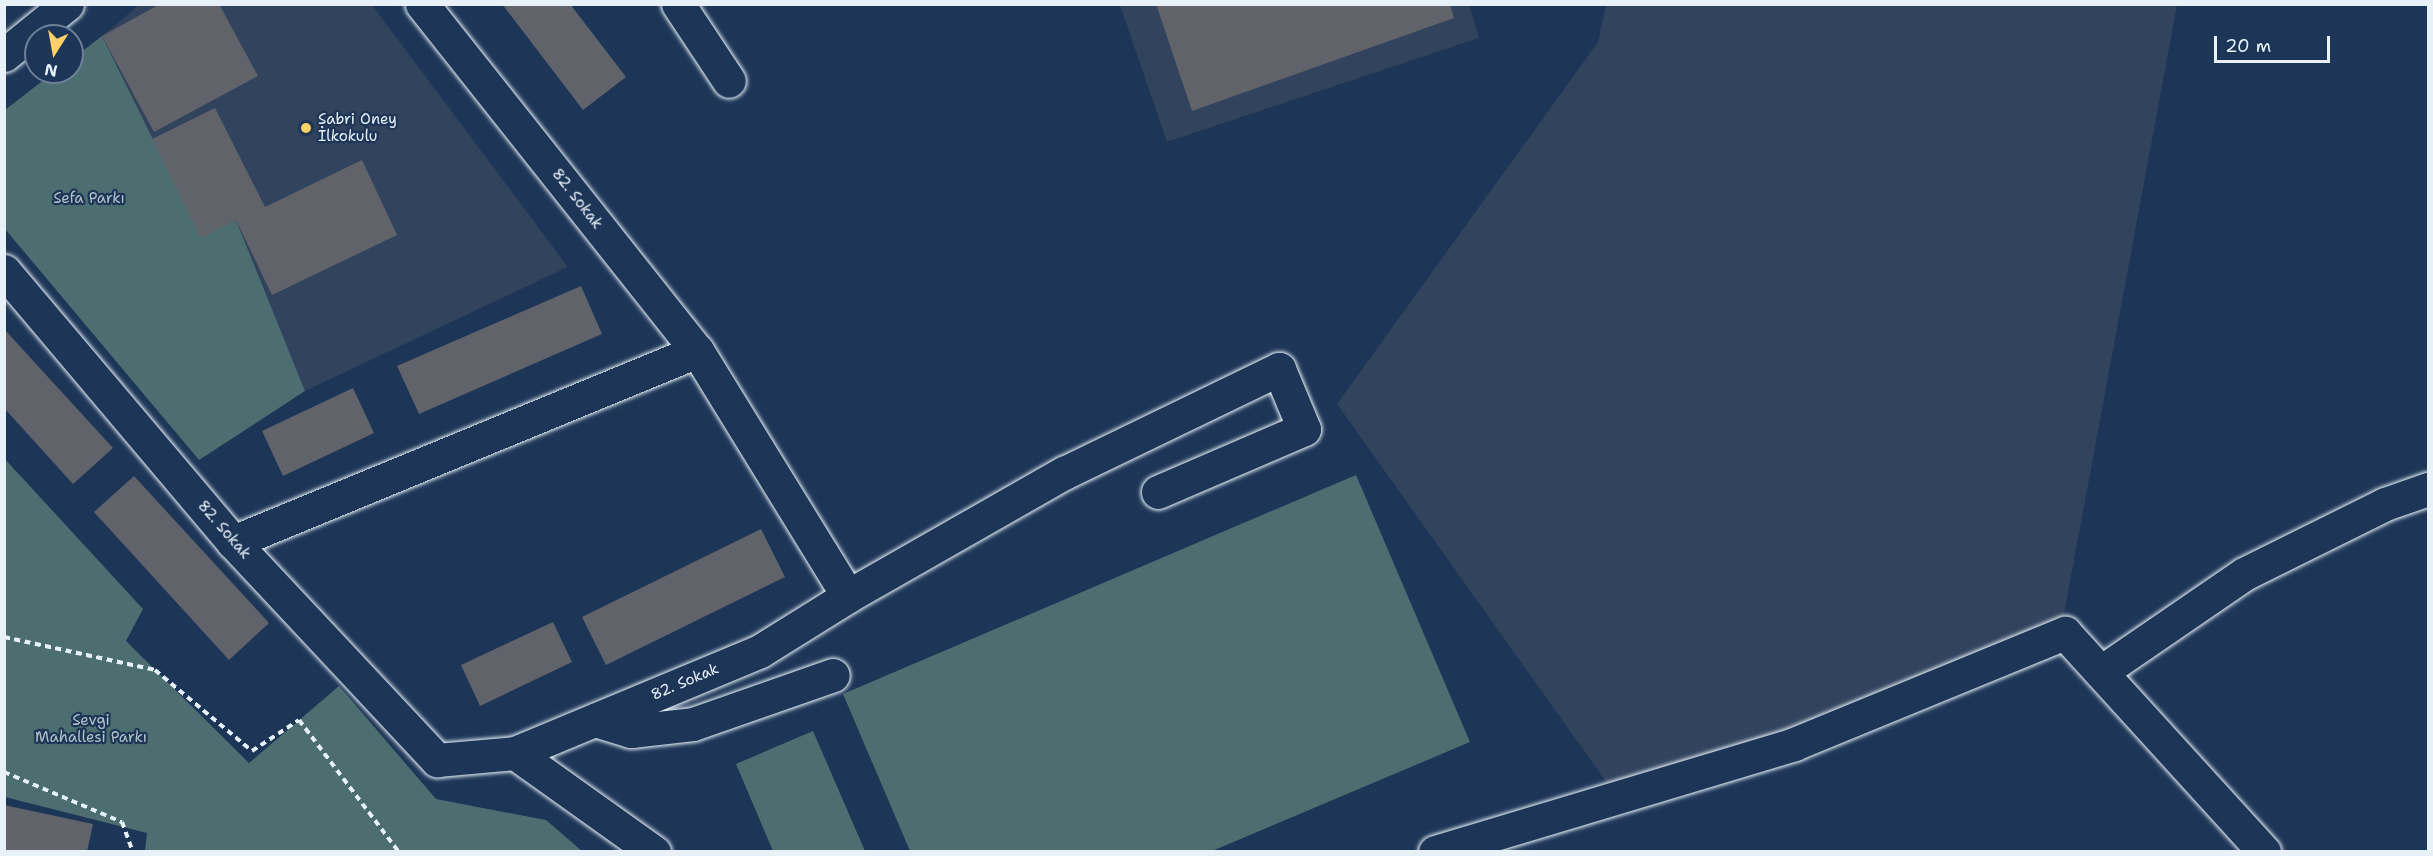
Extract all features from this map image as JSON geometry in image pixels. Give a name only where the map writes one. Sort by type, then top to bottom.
[{"type":"street","points":[[4,55],[67,4]]},
{"type":"street","name":"82. Sokak","points":[[4,272],[233,542],[437,760],[515,753],[760,651],[848,596],[697,351],[422,4]]},
{"type":"street","points":[[678,4],[729,81]]},
{"type":"street","points":[[233,542],[697,351]]},
{"type":"street","points":[[848,596],[1064,473],[1278,369],[1304,429],[1158,492]]},
{"type":"street","points":[[2101,672],[2244,574],[2385,504],[2428,489]]},
{"type":"street","points":[[1435,852],[1794,744],[2065,633],[2264,852]]},
{"type":"street","points":[[595,720],[631,730],[693,724],[833,675]]},
{"type":"street","points":[[515,753],[654,852]]},
{"type":"path","points":[[4,637],[155,670],[252,752],[299,720],[399,852]]},
{"type":"path","points":[[4,772],[122,822],[133,852]]},
{"type":"shaded area","name":"Sabri Oney İlkokulu","points":[[139,5],[372,5],[568,267],[305,391],[236,220],[201,238],[102,36]]},
{"type":"shaded area","points":[[1120,5],[1469,5],[1479,38],[1167,142]]},
{"type":"shaded area","points":[[1606,5],[2177,5],[2062,625],[1627,811],[1337,404],[1598,42]]},
{"type":"green space","name":"Sefa Parkı","points":[[102,36],[201,237],[236,220],[305,391],[199,460],[5,229],[5,110],[39,84],[84,84],[84,50]]},
{"type":"green space","name":"Sevgi Mahallesi Parkı","points":[[4,458],[143,609],[126,641],[249,763],[339,686],[436,799],[546,820],[582,851],[145,851],[147,833],[5,797]]},
{"type":"green space","points":[[1356,475],[1470,742],[1212,851],[910,851],[843,694]]},
{"type":"green space","points":[[813,731],[865,851],[773,851],[736,764]]},
{"type":"building","points":[[160,4],[219,4],[258,76],[154,132],[102,36]]},
{"type":"building","points":[[502,4],[570,4],[626,77],[583,110]]},
{"type":"building","points":[[1156,4],[1450,4],[1454,18],[1192,111]]},
{"type":"building","points":[[215,108],[265,207],[362,160],[397,235],[272,295],[236,220],[201,238],[152,139]]},
{"type":"building","points":[[581,286],[602,334],[419,414],[397,366]]},
{"type":"building","points":[[5,330],[113,448],[73,484],[5,409]]},
{"type":"building","points":[[353,388],[374,433],[283,476],[262,431]]},
{"type":"building","points":[[134,476],[269,623],[229,660],[94,512]]},
{"type":"building","points":[[761,529],[785,577],[606,665],[582,617]]},
{"type":"building","points":[[553,622],[572,662],[480,706],[461,665]]},
{"type":"building","points":[[4,805],[93,824],[87,852],[4,852]]},
{"type":"place","name":"Sabri Oney İlkokulu","points":[[306,128]]}]
